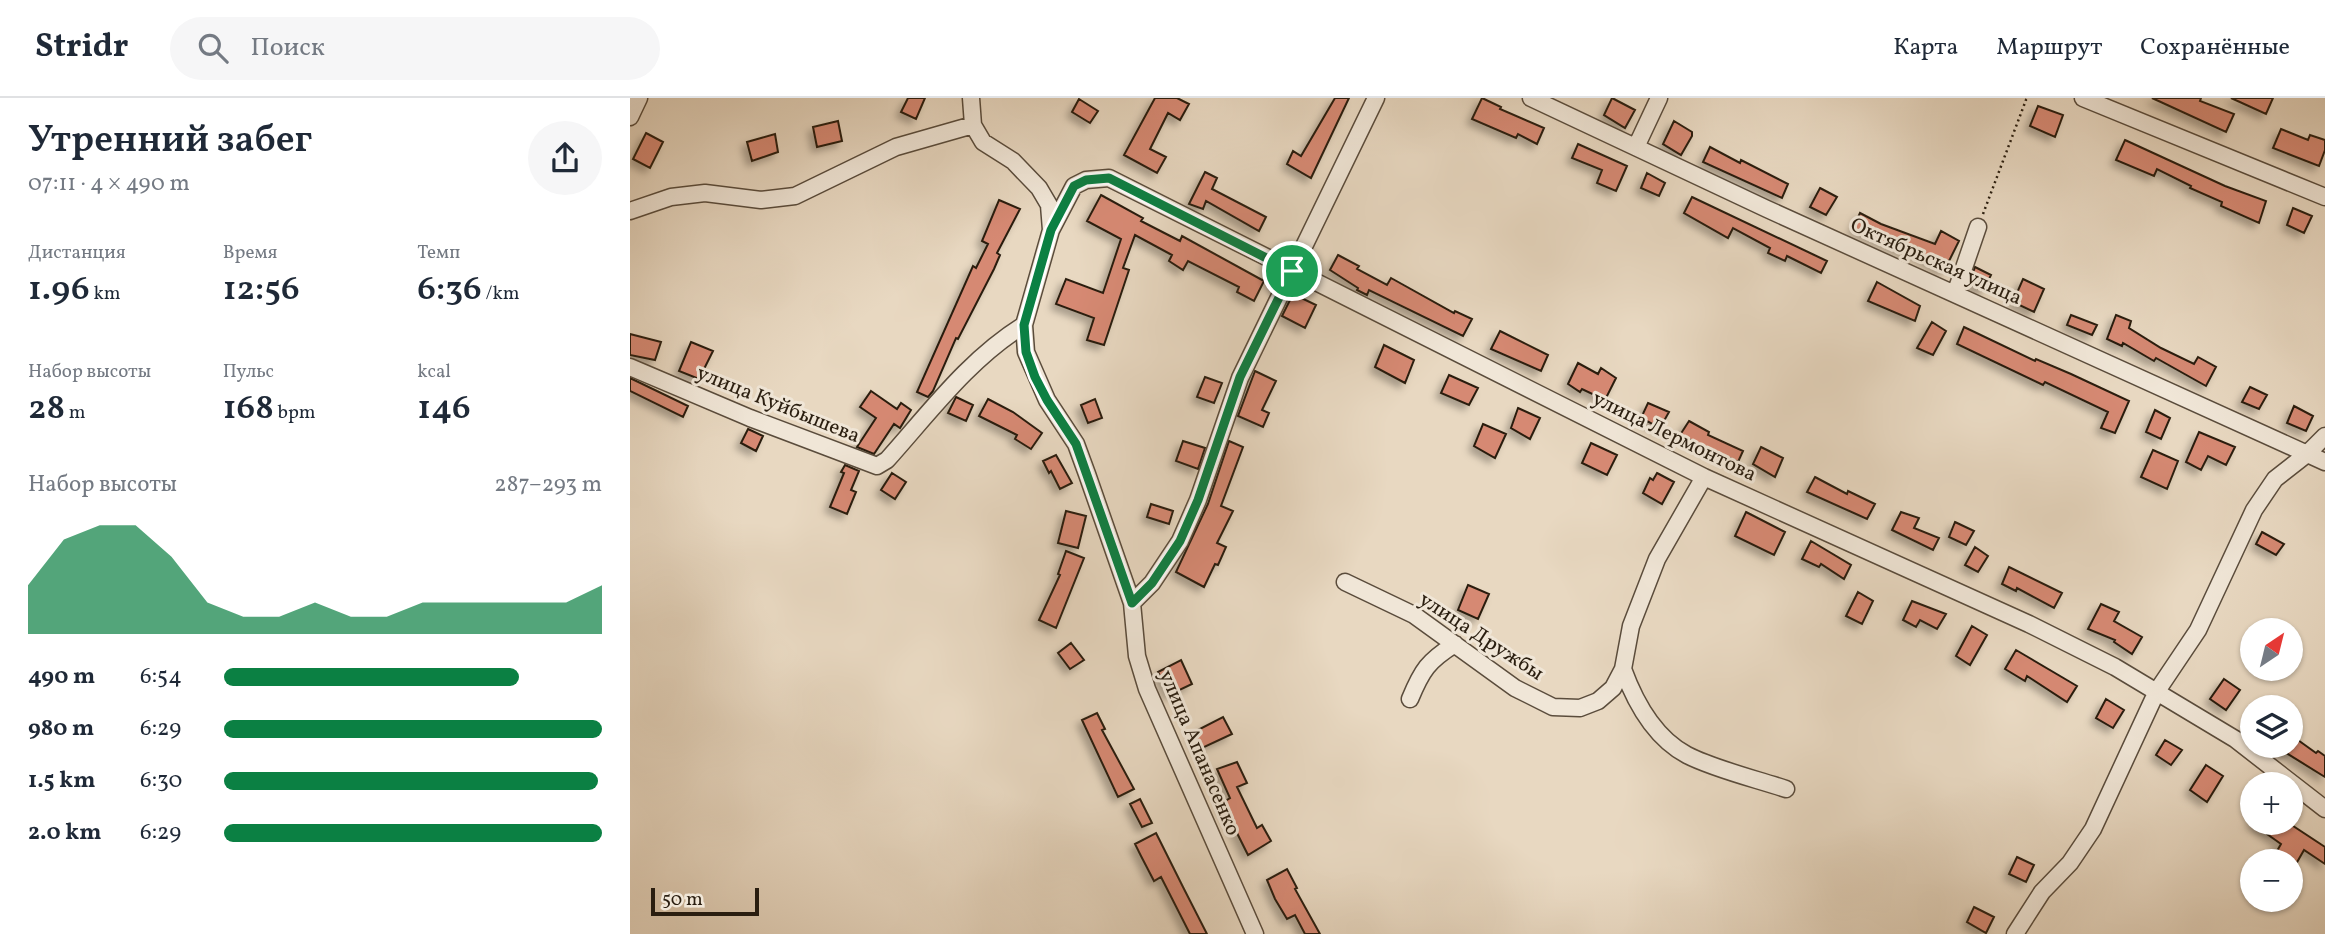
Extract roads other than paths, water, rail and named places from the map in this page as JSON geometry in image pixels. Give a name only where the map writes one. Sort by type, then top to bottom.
[{"type":"street","points":[[630,117],[639,98]]},
{"type":"street","points":[[971,98],[973,125],[983,142],[1013,161],[1039,188],[1049,205],[1051,230]]},
{"type":"street","points":[[1132,603],[1152,583],[1180,541],[1198,500],[1240,377],[1376,98]]},
{"type":"street","name":"Октябрьская улица","points":[[1531,98],[2325,462]]},
{"type":"street","points":[[1636,147],[1659,98]]},
{"type":"street","points":[[2083,98],[2325,197]]},
{"type":"street","points":[[630,211],[671,197],[705,193],[761,200],[795,196],[896,147],[973,125]]},
{"type":"street","name":"улица Лермонтова","points":[[1051,230],[1074,186],[1086,180],[1109,178],[1704,477],[2029,624],[2157,691],[2235,740],[2325,809]]},
{"type":"street","points":[[1955,294],[1978,227]]},
{"type":"street","name":"улица Апанасенко","points":[[1051,230],[1024,325],[1026,352],[1047,400],[1076,444],[1132,603],[1137,656],[1147,689],[1255,934]]},
{"type":"street","name":"улица Куйбышева","points":[[630,367],[750,418],[877,466],[887,460],[978,359],[1024,325]]},
{"type":"street","points":[[2015,934],[2042,892],[2070,863],[2093,829],[2157,691],[2198,629],[2255,510],[2275,479],[2325,436]]},
{"type":"street","name":"улица Дружбы","points":[[1345,582],[1414,615],[1515,688],[1553,707],[1580,708],[1598,701],[1614,688],[1623,669],[1631,625],[1657,559],[1704,477]]},
{"type":"street","points":[[1410,699],[1421,673],[1438,655],[1455,644]]},
{"type":"street","points":[[1623,669],[1647,718],[1672,745],[1688,755],[1786,789]]}]
